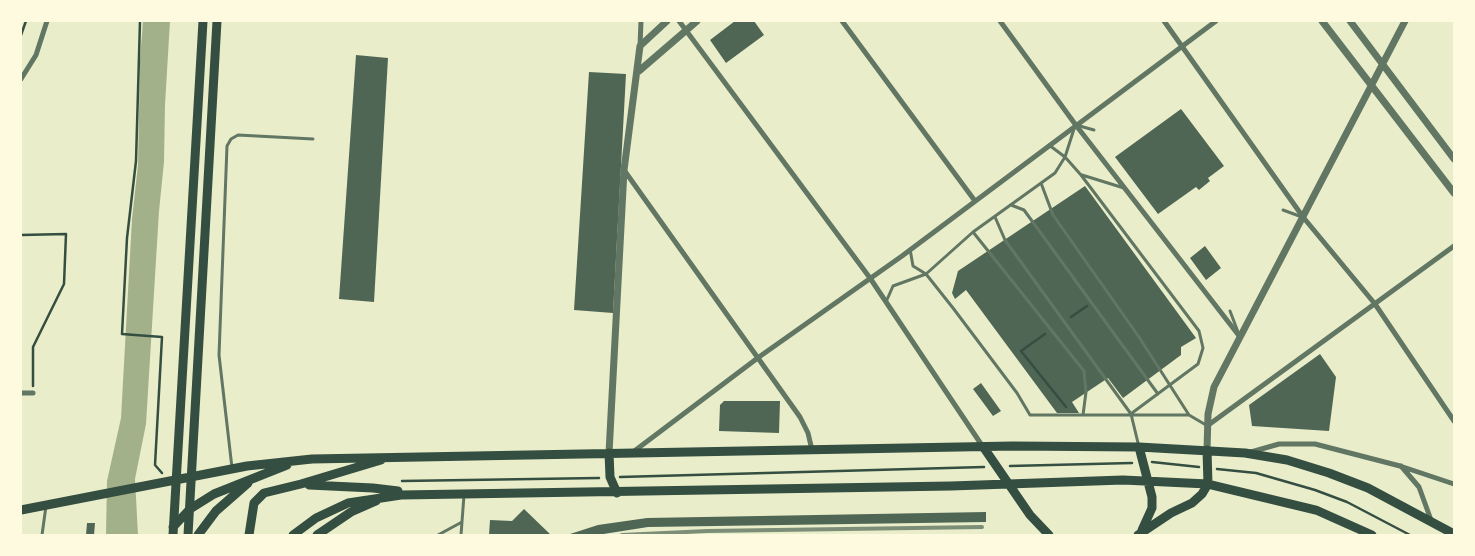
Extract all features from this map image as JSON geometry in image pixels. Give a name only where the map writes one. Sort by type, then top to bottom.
[{"type":"main road","points":[[173,535],[203,21]]},
{"type":"main road","points":[[188,535],[217,21]]},
{"type":"main road","points":[[1139,447],[1148,480],[1152,508],[1140,534]]},
{"type":"main road","points":[[21,510],[232,469],[312,459],[632,452],[1139,447],[1245,453],[1287,460],[1368,488],[1454,534]]},
{"type":"main road","points":[[984,448],[1030,516],[1049,535]]},
{"type":"main road","points":[[1140,534],[1192,503],[1208,484],[1208,450]]},
{"type":"main road","points":[[609,453],[610,477],[617,492]]},
{"type":"main road","points":[[249,535],[255,499],[275,489],[301,484],[390,457]]},
{"type":"main road","points":[[168,535],[180,518],[201,501],[281,466],[312,459]]},
{"type":"main road","points":[[198,535],[216,511],[256,477]]},
{"type":"main road","points":[[293,535],[316,518],[348,504],[365,499],[401,495],[1148,480],[1208,484],[1316,510],[1372,535]]},
{"type":"main road","points":[[301,484],[373,488],[420,495]]},
{"type":"main road","points":[[317,535],[351,512],[377,501],[401,495]]},
{"type":"street","points":[[21,79],[36,55],[47,21]]},
{"type":"street","points":[[609,453],[624,170],[639,71],[641,21]]},
{"type":"street","points":[[640,46],[667,21]]},
{"type":"street","points":[[679,21],[870,278],[984,448]]},
{"type":"street","points":[[639,71],[697,21]]},
{"type":"street","points":[[842,21],[975,201]]},
{"type":"street","points":[[1000,21],[1075,124],[1240,337]]},
{"type":"street","points":[[1164,21],[1303,217],[1375,304],[1454,421]]},
{"type":"street","points":[[632,452],[759,356],[910,249],[1048,144],[1216,21]]},
{"type":"street","points":[[1322,21],[1454,193]]},
{"type":"street","points":[[1350,21],[1454,160]]},
{"type":"street","points":[[1208,450],[1207,426],[1214,387],[1405,21]]},
{"type":"street","points":[[624,170],[759,356],[800,417],[808,433],[812,450]]},
{"type":"street","points":[[1207,426],[1454,246]]},
{"type":"street","points":[[21,393],[34,393]]},
{"type":"street","points":[[1245,453],[1279,444],[1315,444],[1400,466],[1454,484]]},
{"type":"street","points":[[1400,466],[1419,486],[1431,520]]},
{"type":"lane","points":[[886,302],[893,286],[926,274],[973,232],[1054,173],[1065,157],[1075,124],[1094,130]]},
{"type":"lane","points":[[232,469],[219,348],[227,146],[231,139],[238,135],[313,139]]},
{"type":"lane","points":[[1048,144],[1065,157],[1082,175],[1199,331],[1203,348],[1198,364],[1131,414]]},
{"type":"lane","points":[[1082,175],[1124,188]]},
{"type":"lane","points":[[1041,183],[1053,215],[1139,338],[1188,415]]},
{"type":"lane","points":[[1011,205],[1024,210],[1158,394]]},
{"type":"lane","points":[[1283,210],[1303,217]]},
{"type":"lane","points":[[995,217],[1005,240],[1131,414],[1139,447]]},
{"type":"lane","points":[[973,232],[1084,371],[1086,392],[1083,415]]},
{"type":"lane","points":[[910,249],[913,266],[926,274],[1017,393],[1030,415],[1188,415],[1207,426]]},
{"type":"lane","points":[[1230,311],[1240,337]]},
{"type":"lane","points":[[461,535],[464,494]]},
{"type":"lane","points":[[42,535],[46,505]]},
{"type":"lane","points":[[438,535],[462,521]]},
{"type":"path","points":[[21,34],[26,21]]},
{"type":"path","points":[[140,21],[136,161],[127,238],[122,334],[162,337],[156,465],[158,470],[172,481]]},
{"type":"path","points":[[21,235],[66,234],[64,284],[33,347],[34,393]]},
{"type":"shaded area","points":[[143,21],[170,21],[164,162],[159,211],[146,424],[135,479],[138,535],[106,535],[107,481],[121,418],[132,219],[138,165],[140,60]]},
{"type":"building","points":[[735,21],[754,21],[764,35],[726,63],[710,40]]},
{"type":"building","points":[[356,55],[388,58],[374,302],[339,299]]},
{"type":"building","points":[[589,72],[626,74],[613,313],[574,310]]},
{"type":"building","points":[[1181,109],[1224,166],[1208,178],[1210,181],[1199,190],[1196,187],[1158,214],[1115,157]]},
{"type":"building","points":[[1085,186],[1196,338],[1181,347],[1181,355],[1123,398],[1108,378],[1072,402],[1079,413],[1057,413],[966,290],[955,299],[952,293],[958,271]]},
{"type":"building","points":[[1205,246],[1221,268],[1206,280],[1190,258]]},
{"type":"building","points":[[1320,354],[1336,377],[1329,431],[1252,426],[1249,405]]},
{"type":"building","points":[[981,383],[1001,411],[993,416],[973,389]]},
{"type":"building","points":[[724,401],[780,401],[779,433],[719,431],[720,405]]},
{"type":"building","points":[[524,509],[551,535],[489,535],[490,520],[512,521]]},
{"type":"building","points":[[986,512],[986,522],[648,527],[597,535],[567,535],[598,525],[647,518]]},
{"type":"building","points":[[87,523],[95,523],[94,535],[86,535]]},
{"type":"railway","points":[[622,535],[707,531],[982,527]]}]
